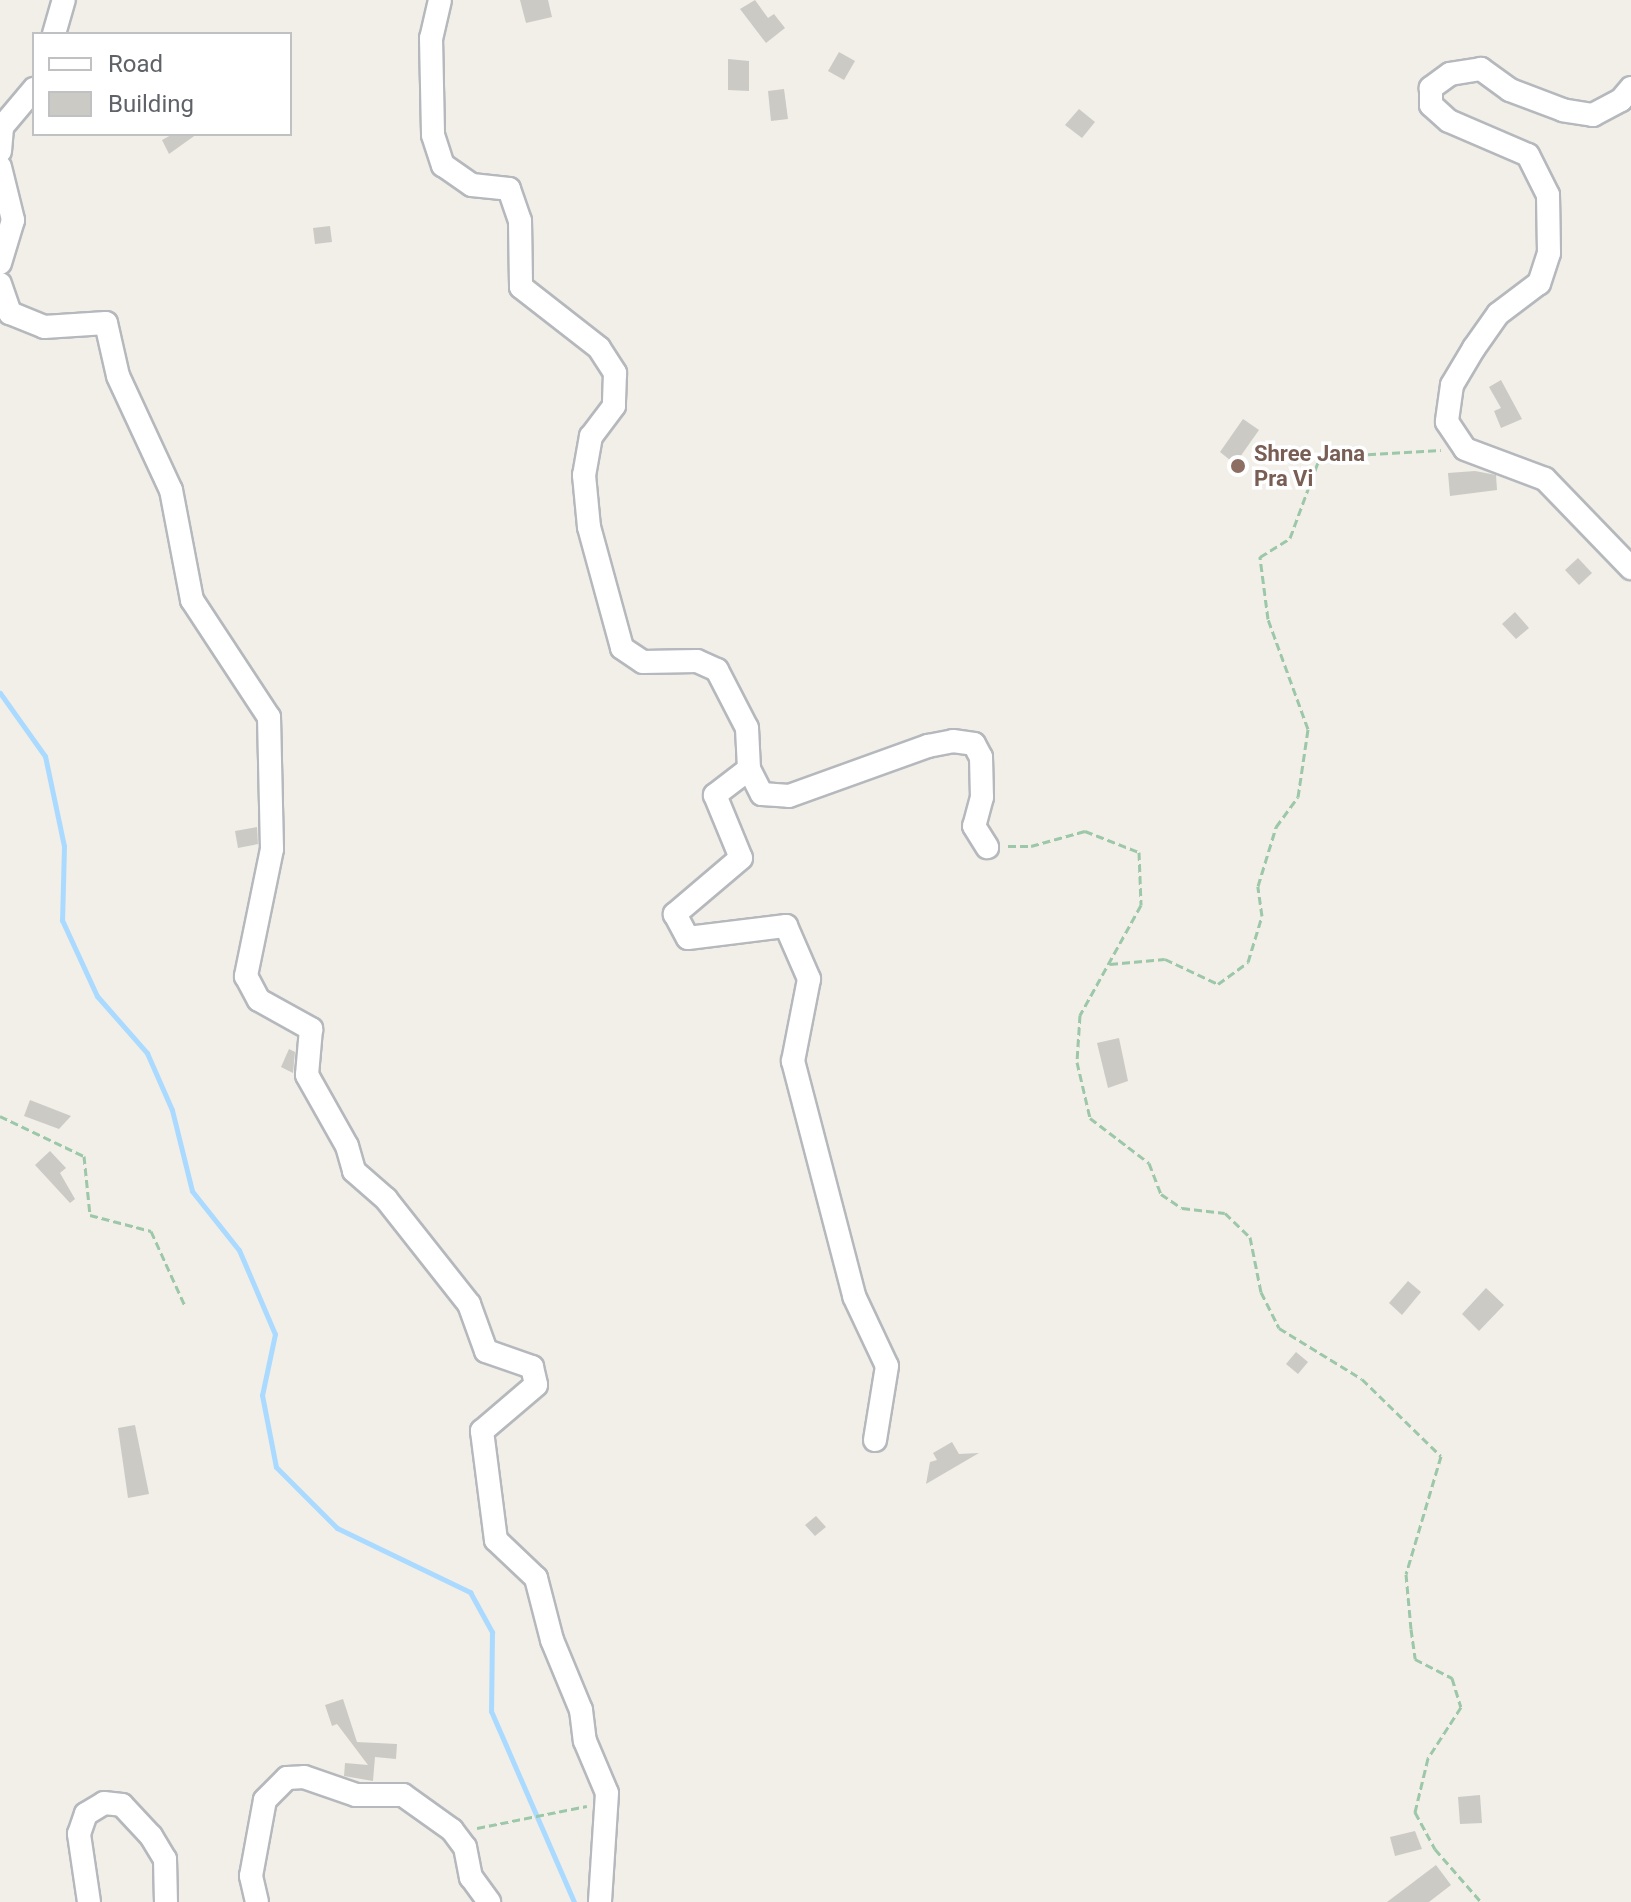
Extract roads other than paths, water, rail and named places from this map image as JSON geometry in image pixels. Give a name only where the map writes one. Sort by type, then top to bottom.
[{"type":"street","points":[[55,32],[64,0]]},
{"type":"street","points":[[440,0],[431,38],[433,135],[443,165],[472,185],[509,189],[520,221],[521,287],[599,348],[615,373],[614,406],[591,436],[584,475],[589,527],[622,648],[643,662],[697,661],[717,670],[747,728],[749,769],[762,794],[789,796],[928,746],[953,741],[974,744],[981,757],[982,797],[974,826],[987,847]]},
{"type":"street","points":[[1631,88],[1621,100],[1593,115],[1563,110],[1510,90],[1481,69],[1450,74],[1431,88],[1431,105],[1449,121],[1528,155],[1548,195],[1549,253],[1539,283],[1498,314],[1452,385],[1447,422],[1465,449],[1545,479],[1631,568]]},
{"type":"street","points":[[0,151],[2,127],[32,91]]},
{"type":"street","points":[[0,167],[13,220],[0,263]]},
{"type":"street","points":[[0,284],[10,313],[44,327],[106,323],[118,376],[171,490],[192,600],[269,717],[272,849],[246,976],[259,1000],[311,1029],[307,1075],[347,1146],[354,1171],[386,1199],[469,1304],[486,1351],[532,1367],[536,1385],[482,1431],[496,1540],[536,1578],[552,1640],[581,1710],[585,1741],[607,1793],[600,1902]]},
{"type":"street","points":[[749,769],[715,795],[741,858],[675,914],[688,938],[786,926],[809,979],[793,1061],[854,1296],[887,1366],[875,1440]]},
{"type":"street","points":[[257,1902],[251,1876],[265,1800],[287,1778],[304,1777],[356,1795],[403,1795],[452,1830],[465,1847],[471,1877],[489,1902]]},
{"type":"street","points":[[89,1902],[79,1834],[86,1814],[104,1803],[122,1805],[151,1836],[165,1859],[166,1902]]},
{"type":"waterway","points":[[0,693],[45,756],[64,846],[62,920],[97,996],[147,1053],[172,1110],[192,1191],[239,1250],[275,1334],[262,1395],[276,1467],[337,1528],[470,1592],[492,1632],[491,1711],[574,1902]]},
{"type":"place","name":"Shree Jana Pra Vi","points":[[1238,466]]}]
